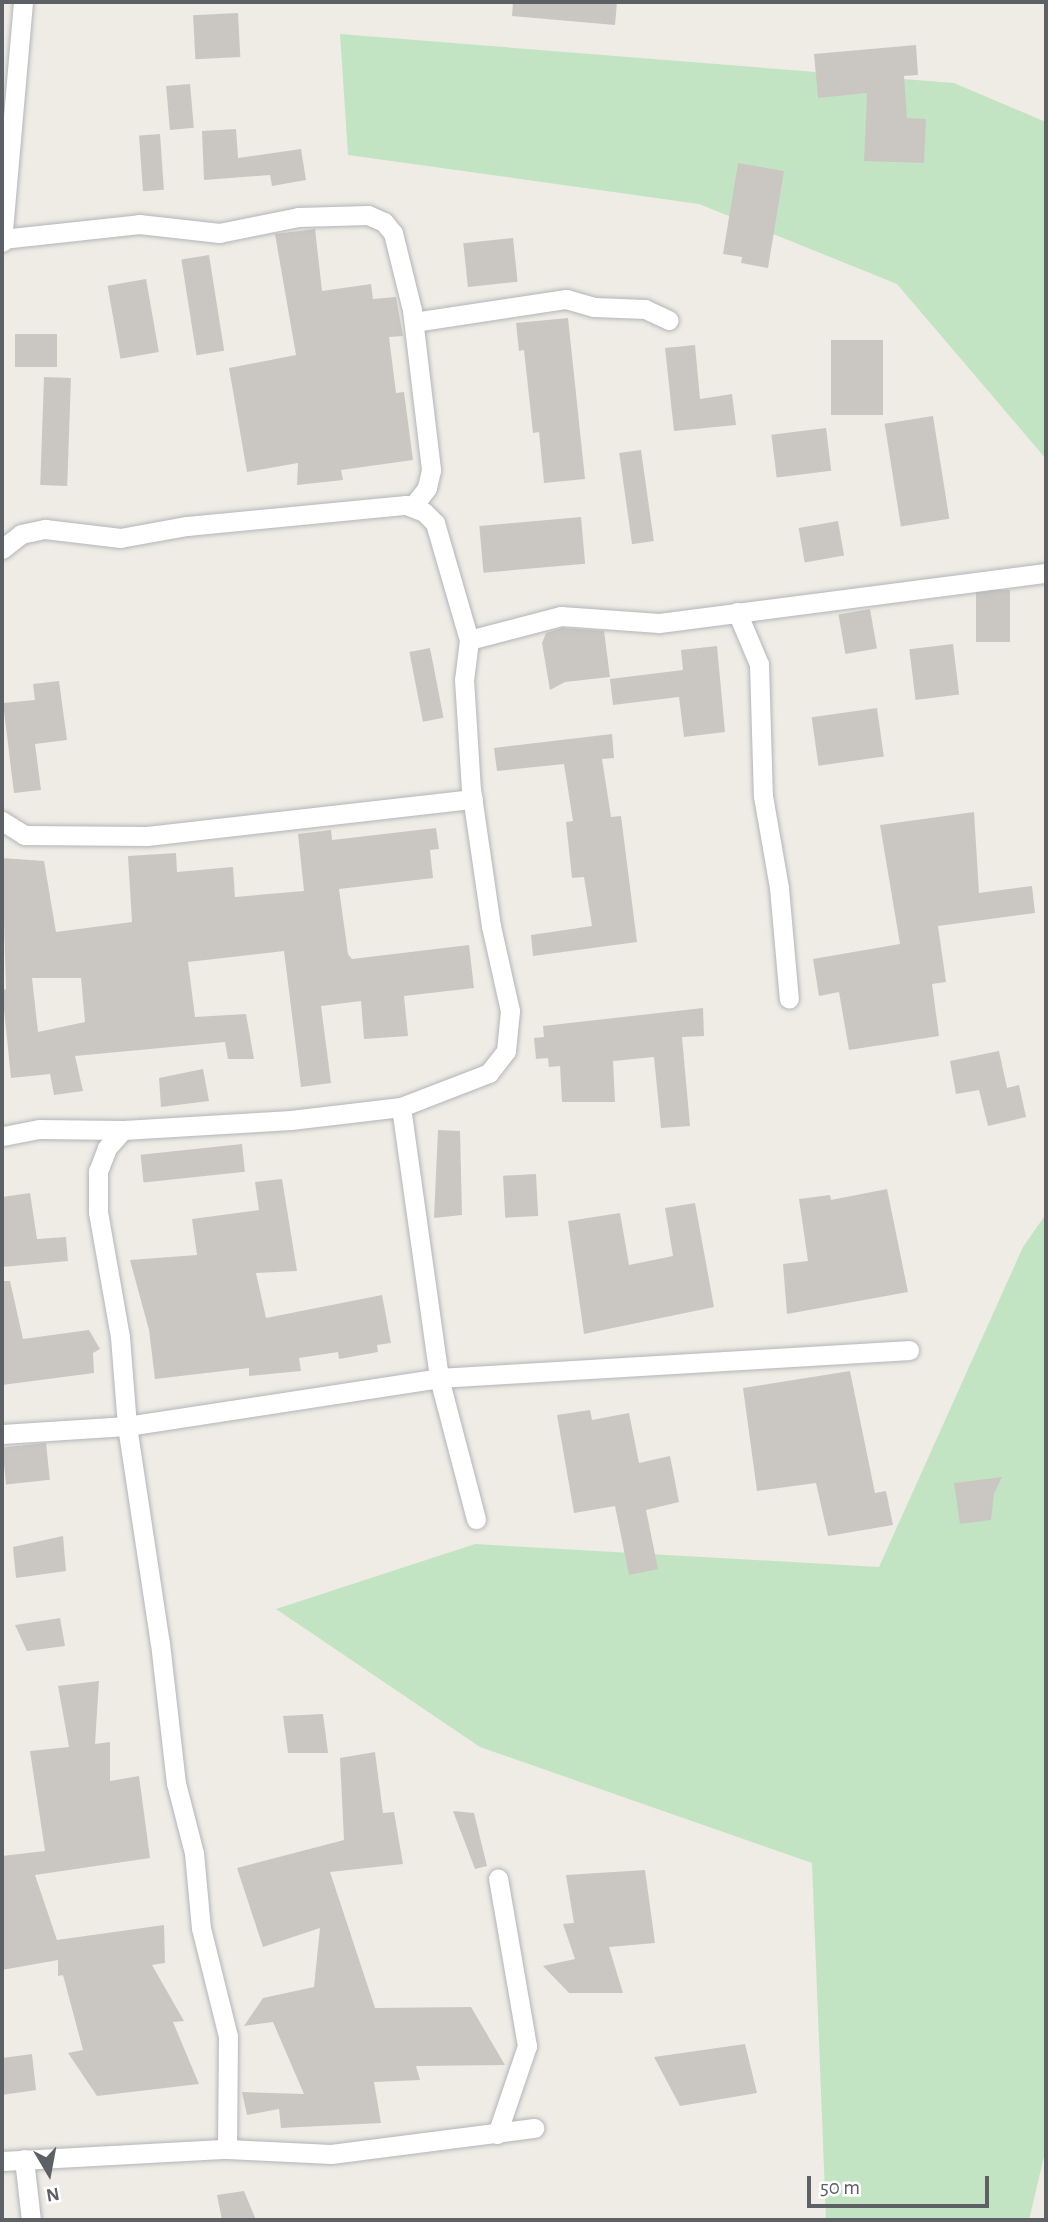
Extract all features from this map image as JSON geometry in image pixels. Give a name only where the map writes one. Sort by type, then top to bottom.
[{"type":"street","points":[[23,2],[2,241],[139,223],[219,233],[299,217],[368,215],[393,233],[414,323],[431,470],[427,488],[412,507]]},
{"type":"street","points":[[414,323],[566,299],[594,307],[645,309],[669,320]]},
{"type":"street","points":[[2,549],[21,534],[45,529],[120,538],[187,526],[412,507],[435,523],[469,640],[464,679],[472,799],[491,926],[510,1011],[506,1051],[489,1073],[401,1107],[291,1120],[123,1130],[39,1129],[2,1136]]},
{"type":"street","points":[[469,640],[561,616],[659,623],[1046,573]]},
{"type":"street","points":[[737,612],[759,664],[763,796],[779,888],[789,999]]},
{"type":"street","points":[[2,821],[24,835],[147,836],[472,799]]},
{"type":"street","points":[[401,1107],[439,1378],[476,1519]]},
{"type":"street","points":[[123,1130],[107,1148],[98,1171],[97,1212],[120,1337],[127,1426],[160,1643],[176,1783],[194,1853],[201,1928],[228,2036],[227,2149]]},
{"type":"street","points":[[2,1434],[127,1426],[439,1378],[909,1350]]},
{"type":"street","points":[[497,2134],[527,2046],[498,1878]]},
{"type":"street","points":[[2,2161],[227,2149],[331,2154],[534,2128]]},
{"type":"street","points":[[24,2159],[31,2220]]},
{"type":"green space","points":[[340,34],[954,83],[1046,122],[1046,459],[897,284],[699,204],[348,155]]},
{"type":"green space","points":[[1046,1214],[1046,2148],[1029,2220],[826,2220],[812,1863],[480,1747],[276,1609],[475,1544],[879,1567],[1023,1247]]},
{"type":"building","points":[[513,2],[617,2],[615,25],[512,16]]},
{"type":"building","points":[[238,13],[240,57],[195,59],[193,15]]},
{"type":"building","points":[[916,45],[918,75],[904,76],[907,118],[926,119],[924,163],[864,161],[867,93],[818,98],[814,54]]},
{"type":"building","points":[[190,84],[194,128],[170,130],[166,86]]},
{"type":"building","points":[[236,129],[238,158],[301,149],[306,180],[272,186],[270,175],[204,180],[202,131]]},
{"type":"building","points":[[160,134],[164,190],[143,191],[139,135]]},
{"type":"building","points":[[738,163],[784,171],[768,268],[741,263],[742,257],[723,254]]},
{"type":"building","points":[[315,229],[322,291],[371,284],[373,299],[396,297],[403,336],[389,337],[396,393],[404,392],[413,460],[341,470],[343,480],[297,485],[298,463],[247,472],[229,368],[296,355],[275,234]]},
{"type":"building","points":[[513,238],[518,282],[468,287],[463,243]]},
{"type":"building","points":[[209,255],[224,351],[197,355],[181,259]]},
{"type":"building","points":[[146,279],[159,352],[120,359],[108,286]]},
{"type":"building","points":[[568,318],[585,479],[544,483],[539,432],[533,433],[524,350],[519,351],[516,323]]},
{"type":"building","points":[[15,334],[57,334],[57,367],[15,367]]},
{"type":"building","points":[[831,340],[883,340],[883,415],[831,415]]},
{"type":"building","points":[[695,345],[700,399],[732,394],[736,425],[674,431],[665,348]]},
{"type":"building","points":[[44,377],[71,378],[67,486],[40,485]]},
{"type":"building","points":[[933,416],[949,519],[901,526],[885,424]]},
{"type":"building","points":[[826,428],[831,471],[777,477],[771,435]]},
{"type":"building","points":[[641,450],[654,541],[632,544],[619,453]]},
{"type":"building","points":[[581,517],[585,564],[483,573],[479,526]]},
{"type":"building","points":[[838,521],[844,555],[805,562],[799,528]]},
{"type":"building","points":[[976,590],[1010,590],[1010,642],[976,642]]},
{"type":"building","points":[[870,609],[877,648],[845,654],[838,615]]},
{"type":"building","points":[[562,628],[604,631],[610,677],[565,682],[550,690],[542,643],[546,633]]},
{"type":"building","points":[[953,644],[959,695],[916,700],[909,649]]},
{"type":"building","points":[[717,646],[725,732],[684,737],[679,697],[613,705],[610,679],[683,670],[681,650]]},
{"type":"building","points":[[430,648],[444,718],[423,722],[409,652]]},
{"type":"building","points":[[59,681],[67,740],[35,744],[41,790],[14,793],[3,703],[35,700],[33,684]]},
{"type":"building","points":[[877,708],[884,757],[818,766],[812,717]]},
{"type":"building","points":[[612,734],[614,758],[602,759],[611,817],[621,816],[637,942],[533,956],[531,935],[592,926],[584,877],[572,878],[566,822],[573,821],[564,764],[497,771],[494,748]]},
{"type":"building","points":[[974,812],[979,893],[1032,886],[1035,913],[938,926],[946,982],[932,984],[939,1036],[849,1050],[839,992],[819,996],[813,959],[900,944],[880,825]]},
{"type":"building","points":[[436,828],[439,849],[430,850],[433,878],[339,889],[348,954],[352,959],[469,945],[474,988],[404,996],[408,1036],[364,1039],[361,1001],[321,1006],[331,1083],[301,1087],[284,951],[188,962],[195,1017],[246,1014],[254,1059],[228,1059],[225,1042],[75,1056],[83,1091],[54,1095],[50,1074],[11,1078],[2,990],[6,989],[2,858],[44,861],[56,932],[132,922],[128,856],[176,853],[177,872],[233,867],[235,897],[304,891],[298,834],[331,830],[332,840]],"holes":[[[32,978],[81,978],[85,1022],[38,1032]]]},
{"type":"building","points":[[703,1008],[704,1036],[682,1037],[690,1126],[661,1128],[654,1057],[613,1061],[615,1102],[562,1102],[560,1066],[549,1067],[548,1058],[536,1059],[534,1038],[544,1037],[543,1026]]},
{"type":"building","points":[[999,1051],[1007,1088],[1019,1085],[1026,1117],[988,1126],[979,1090],[956,1094],[950,1061]]},
{"type":"building","points":[[203,1069],[209,1101],[161,1107],[159,1078]]},
{"type":"building","points":[[438,1130],[460,1131],[462,1215],[434,1218]]},
{"type":"building","points":[[242,1144],[245,1172],[143,1183],[141,1155]]},
{"type":"building","points":[[536,1174],[538,1216],[505,1218],[503,1176]]},
{"type":"building","points":[[282,1179],[297,1271],[256,1273],[266,1318],[382,1295],[391,1343],[377,1345],[378,1352],[339,1359],[338,1352],[299,1358],[301,1371],[249,1376],[249,1368],[155,1379],[149,1330],[130,1260],[197,1255],[192,1219],[259,1210],[255,1182]]},
{"type":"building","points":[[887,1189],[908,1292],[787,1314],[783,1264],[808,1261],[799,1199],[830,1195],[831,1200]]},
{"type":"building","points":[[30,1193],[37,1239],[66,1237],[68,1261],[2,1267],[2,1197]]},
{"type":"building","points":[[695,1203],[714,1307],[584,1334],[568,1221],[620,1213],[629,1265],[673,1256],[665,1208]]},
{"type":"building","points":[[2,1281],[10,1281],[23,1339],[89,1330],[100,1349],[93,1353],[94,1373],[2,1385]]},
{"type":"building","points":[[850,1371],[875,1493],[886,1491],[893,1525],[828,1536],[816,1483],[757,1491],[743,1388]]},
{"type":"building","points":[[590,1410],[592,1420],[629,1413],[639,1463],[670,1456],[679,1502],[646,1510],[658,1569],[629,1575],[615,1506],[574,1513],[557,1415]]},
{"type":"building","points":[[46,1443],[50,1480],[6,1484],[2,1448]]},
{"type":"building","points":[[1002,1477],[994,1494],[991,1520],[960,1524],[954,1483]]},
{"type":"building","points":[[63,1536],[66,1571],[16,1578],[13,1547]]},
{"type":"building","points":[[60,1618],[65,1646],[27,1651],[15,1625]]},
{"type":"building","points":[[99,1681],[95,1744],[110,1742],[110,1781],[139,1776],[150,1858],[35,1875],[57,1940],[164,1925],[165,1963],[152,1965],[184,2021],[173,2022],[199,2084],[97,2096],[68,2053],[83,2050],[63,1975],[58,1976],[58,1960],[2,1970],[2,1856],[45,1851],[30,1751],[69,1747],[58,1686]]},
{"type":"building","points":[[323,1714],[328,1753],[288,1753],[283,1716]]},
{"type":"building","points":[[375,1752],[383,1813],[394,1812],[403,1864],[330,1872],[375,2008],[471,2007],[505,2065],[416,2066],[420,2080],[374,2082],[381,2123],[281,2128],[279,2109],[247,2115],[242,2092],[304,2094],[273,2022],[244,2026],[263,1998],[314,1987],[320,1928],[263,1947],[237,1868],[344,1840],[340,1758]]},
{"type":"building","points":[[453,1811],[474,1813],[487,1866],[475,1869]]},
{"type":"building","points":[[645,1870],[655,1943],[609,1947],[623,1993],[569,1993],[543,1966],[575,1959],[563,1924],[574,1923],[566,1875]]},
{"type":"building","points":[[745,2044],[757,2093],[680,2106],[654,2057]]},
{"type":"building","points":[[32,2054],[36,2090],[2,2095],[2,2058]]},
{"type":"building","points":[[244,2191],[256,2220],[222,2220],[217,2195]]}]
